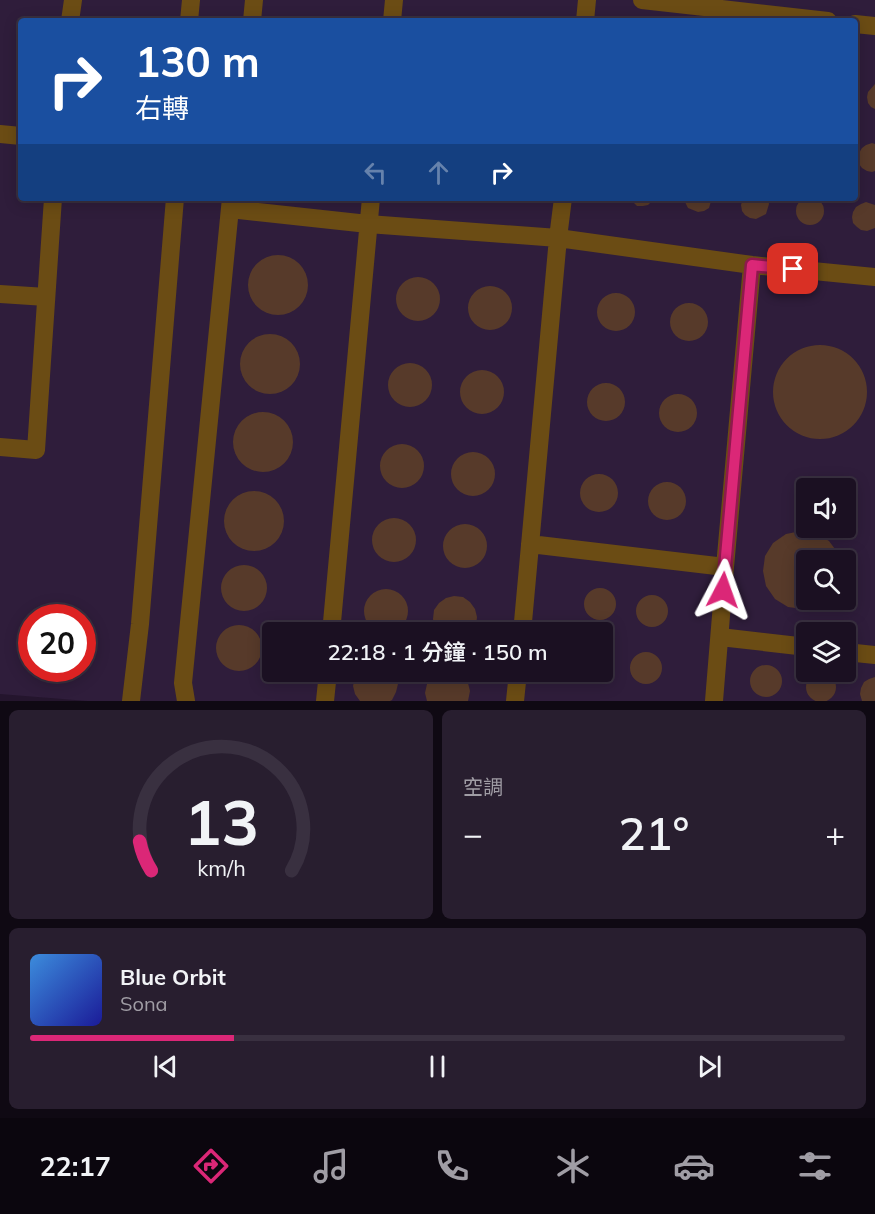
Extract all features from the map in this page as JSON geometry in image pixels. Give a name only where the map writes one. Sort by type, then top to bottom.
[{"type":"lane","points":[[70,18],[73,0]]},
{"type":"lane","points":[[189,18],[191,0]]},
{"type":"lane","points":[[252,18],[254,0]]},
{"type":"lane","points":[[392,18],[394,0]]},
{"type":"lane","points":[[585,18],[587,0]]},
{"type":"lane","points":[[642,0],[801,18]]},
{"type":"lane","points":[[858,24],[875,26]]},
{"type":"lane","points":[[0,134],[18,136]]},
{"type":"lane","points":[[0,447],[36,450],[53,201]]},
{"type":"lane","points":[[131,701],[141,613],[175,201]]},
{"type":"lane","points":[[332,622],[371,201]]},
{"type":"lane","points":[[523,622],[563,201]]},
{"type":"lane","points":[[186,701],[183,683],[231,203],[368,224],[558,238],[752,265],[875,277]]},
{"type":"lane","points":[[714,701],[752,265]]},
{"type":"lane","points":[[0,294],[46,297]]},
{"type":"lane","points":[[530,544],[724,567]]},
{"type":"lane","points":[[720,637],[796,646]]},
{"type":"lane","points":[[856,653],[875,656]]},
{"type":"lane","points":[[325,701],[327,682]]},
{"type":"lane","points":[[515,701],[517,682]]},
{"type":"shaded area","points":[[0,0],[875,0],[875,701],[87,701],[0,694]]},
{"type":"building","points":[[875,84],[875,109],[868,103],[867,97]]},
{"type":"building","points":[[872,143],[875,144],[875,171],[872,172],[862,168],[858,158],[862,148]]},
{"type":"building","points":[[632,201],[652,201],[648,205],[637,206]]},
{"type":"building","points":[[684,201],[711,201],[709,208],[704,211],[698,212],[688,208]]},
{"type":"building","points":[[742,201],[768,201],[769,204],[766,214],[756,219],[745,215],[741,205]]},
{"type":"building","points":[[800,201],[820,201],[823,206],[823,216],[815,224],[805,224],[797,216],[797,206]]},
{"type":"building","points":[[866,202],[875,205],[875,228],[867,231],[857,227],[852,217],[856,207]]},
{"type":"building","points":[[278,255],[295,260],[303,268],[308,285],[303,302],[295,310],[278,315],[261,310],[253,302],[248,285],[253,268],[261,260]]},
{"type":"building","points":[[418,277],[434,283],[440,299],[434,315],[418,321],[402,315],[396,299],[402,283]]},
{"type":"building","points":[[490,286],[506,292],[512,308],[506,324],[490,330],[474,324],[468,308],[474,292]]},
{"type":"building","points":[[616,293],[629,299],[635,312],[629,325],[616,331],[603,325],[597,312],[603,299]]},
{"type":"building","points":[[689,303],[702,309],[708,322],[702,335],[689,341],[676,335],[670,322],[676,309]]},
{"type":"building","points":[[270,334],[287,339],[295,347],[300,364],[295,381],[287,389],[270,394],[253,389],[245,381],[240,364],[245,347],[253,339]]},
{"type":"building","points":[[820,345],[838,348],[853,359],[864,374],[867,392],[864,410],[853,425],[838,436],[820,439],[802,436],[787,425],[776,410],[773,392],[776,374],[787,359],[802,348]]},
{"type":"building","points":[[410,363],[426,369],[432,385],[426,401],[410,407],[394,401],[388,385],[394,369]]},
{"type":"building","points":[[482,370],[498,376],[504,392],[498,408],[482,414],[466,408],[460,392],[466,376]]},
{"type":"building","points":[[606,383],[619,389],[625,402],[619,415],[606,421],[593,415],[587,402],[593,389]]},
{"type":"building","points":[[678,394],[691,400],[697,413],[691,426],[678,432],[665,426],[659,413],[665,400]]},
{"type":"building","points":[[263,412],[284,421],[293,442],[284,463],[263,472],[242,463],[233,442],[242,421]]},
{"type":"building","points":[[402,444],[418,450],[424,466],[418,482],[402,488],[386,482],[380,466],[386,450]]},
{"type":"building","points":[[473,452],[489,458],[495,474],[489,490],[473,496],[457,490],[451,474],[457,458]]},
{"type":"building","points":[[599,474],[612,480],[618,493],[612,506],[599,512],[586,506],[580,493],[586,480]]},
{"type":"building","points":[[667,482],[680,488],[686,501],[680,514],[667,520],[654,514],[648,501],[654,488]]},
{"type":"building","points":[[248,491],[260,491],[271,496],[279,504],[284,521],[282,533],[271,546],[260,551],[248,551],[237,546],[229,538],[224,527],[224,515],[229,504],[237,496]]},
{"type":"building","points":[[394,518],[410,524],[416,540],[410,556],[394,562],[378,556],[372,540],[378,524]]},
{"type":"building","points":[[465,524],[481,530],[487,546],[481,562],[465,568],[449,562],[443,546],[449,530]]},
{"type":"building","points":[[796,532],[796,538],[824,538],[836,550],[796,550],[796,608],[788,607],[775,599],[766,586],[763,571],[765,556],[773,543],[786,534]]},
{"type":"building","points":[[244,565],[260,572],[267,588],[260,604],[244,611],[228,604],[221,588],[228,572]]},
{"type":"building","points":[[600,588],[611,593],[616,604],[611,615],[600,620],[589,615],[584,604],[589,593]]},
{"type":"building","points":[[386,589],[394,591],[402,595],[408,611],[404,622],[368,622],[366,619],[364,611],[366,603],[370,595],[378,591]]},
{"type":"building","points":[[652,595],[663,600],[668,611],[663,622],[652,627],[641,622],[636,611],[641,600]]},
{"type":"building","points":[[463,597],[470,602],[475,609],[476,622],[433,622],[434,610],[446,598]]},
{"type":"building","points":[[239,625],[248,627],[260,639],[262,648],[260,657],[248,669],[239,671],[230,669],[218,657],[216,648],[218,639],[230,627]]},
{"type":"building","points":[[646,652],[657,657],[662,668],[657,679],[646,684],[635,679],[630,668],[635,657]]},
{"type":"building","points":[[766,665],[777,670],[782,681],[777,692],[766,697],[755,692],[750,681],[755,670]]},
{"type":"building","points":[[875,677],[875,701],[862,701],[860,694],[864,682]]},
{"type":"building","points":[[354,682],[398,682],[398,684],[390,701],[360,701],[353,686]]},
{"type":"building","points":[[428,682],[467,682],[470,691],[468,701],[427,701],[425,693]]},
{"type":"building","points":[[807,682],[835,682],[836,687],[832,698],[827,701],[815,701],[810,698]]},
{"type":"route","points":[[723,590],[752,265],[793,269]]}]
